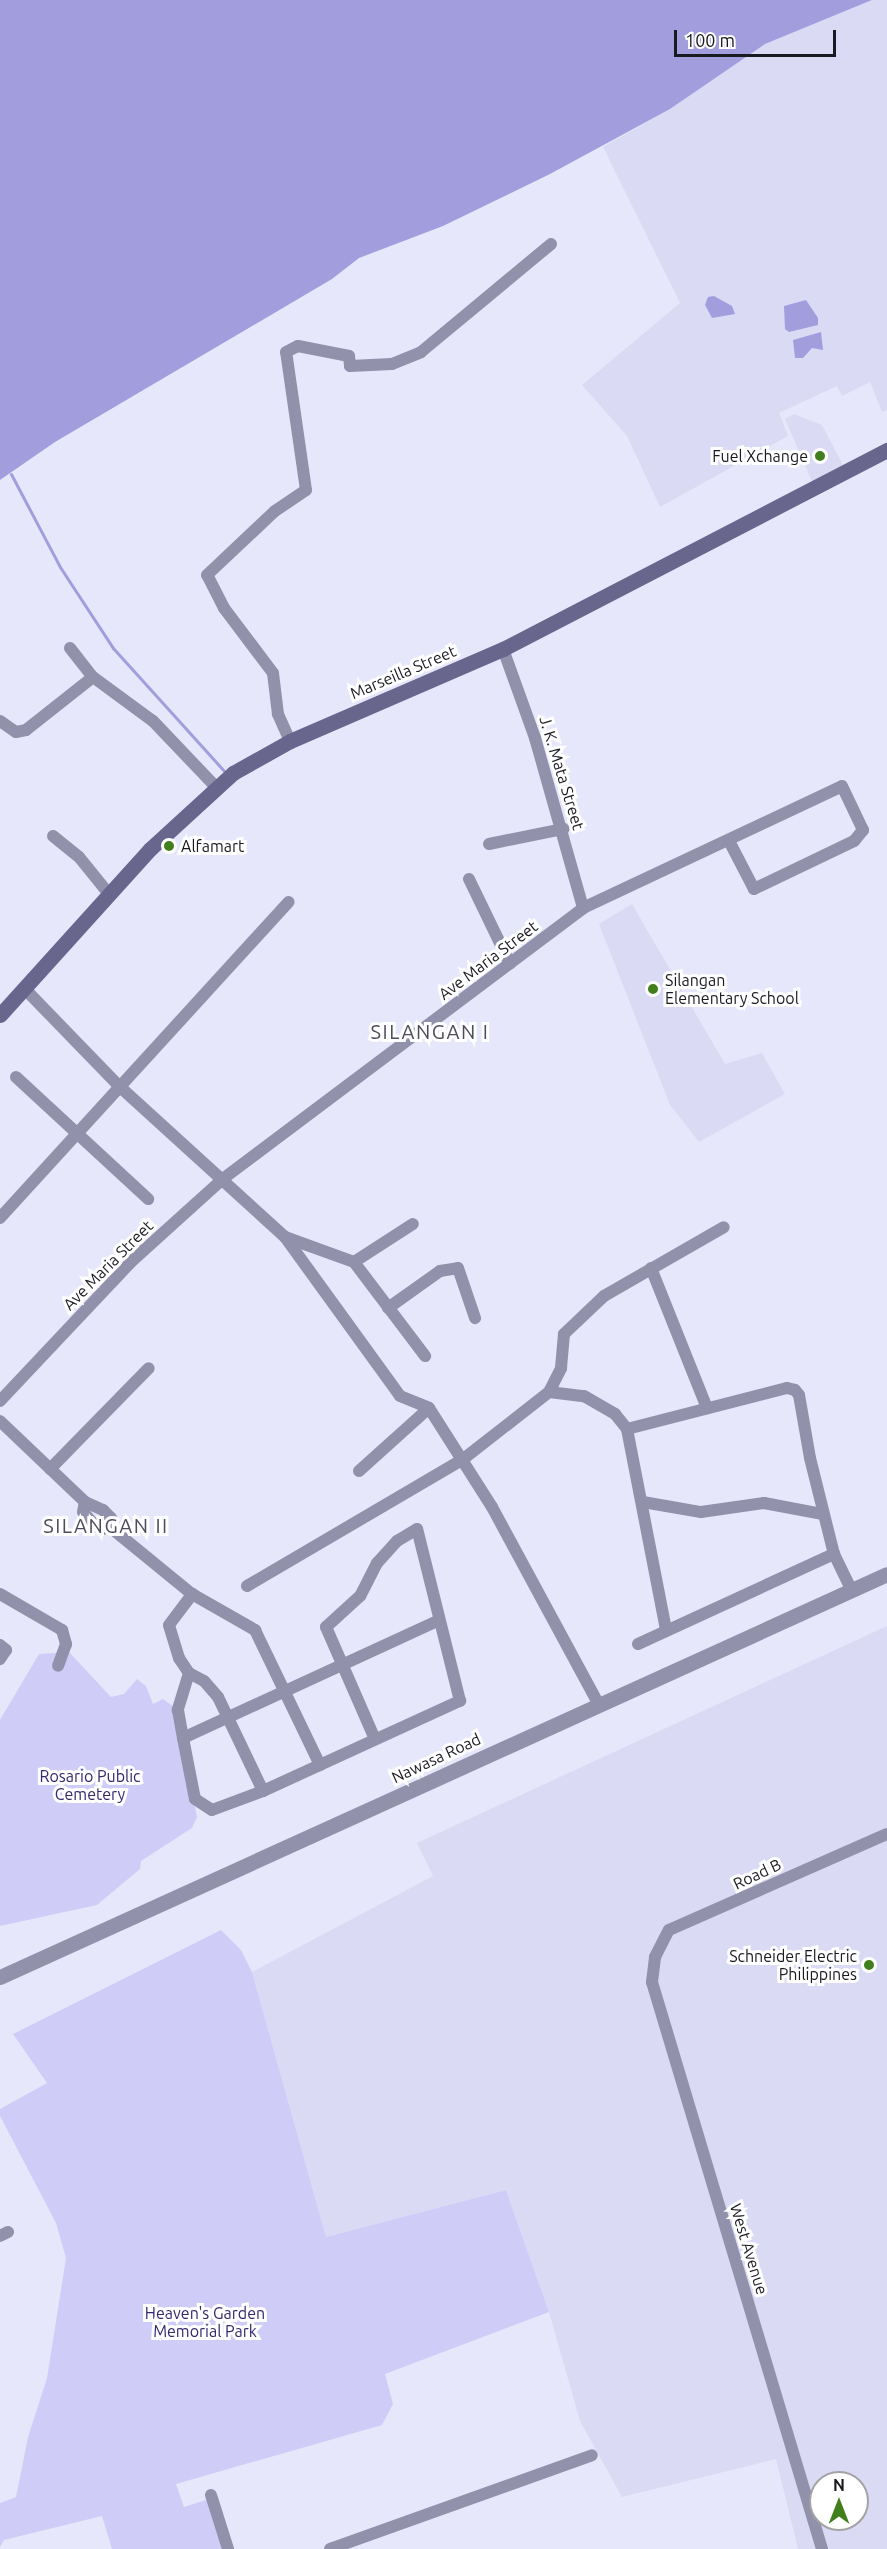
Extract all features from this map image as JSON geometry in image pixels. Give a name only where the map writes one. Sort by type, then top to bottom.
[{"type":"main road","name":"Marseilla Street","points":[[0,1015],[109,894],[215,786],[290,741],[503,649],[887,450]]},
{"type":"street","points":[[290,741],[278,714],[273,673],[224,608],[207,575],[275,511],[306,490],[286,352],[298,346],[349,356],[350,366],[392,364],[421,352],[551,244]]},
{"type":"street","points":[[70,648],[93,677],[153,721],[215,786]]},
{"type":"street","name":"J. K. Mata Street","points":[[503,649],[562,829],[583,908]]},
{"type":"street","points":[[0,721],[16,732],[27,730],[93,677]]},
{"type":"street","name":"Ave Maria Street","points":[[0,1401],[132,1261],[224,1178],[583,908],[842,786],[863,830],[854,841],[754,889],[729,841]]},
{"type":"street","points":[[489,844],[562,829]]},
{"type":"street","points":[[53,836],[79,857],[109,894]]},
{"type":"street","points":[[469,879],[510,964]]},
{"type":"street","points":[[0,1218],[290,902]]},
{"type":"street","points":[[24,988],[119,1086],[224,1178],[285,1237],[400,1396],[429,1408],[492,1507],[598,1703]]},
{"type":"street","points":[[16,1077],[148,1199]]},
{"type":"street","points":[[354,1262],[413,1224]]},
{"type":"street","points":[[247,1586],[462,1460],[549,1392],[561,1368],[564,1334],[604,1296],[724,1227]]},
{"type":"street","points":[[285,1237],[354,1262],[425,1356]]},
{"type":"street","points":[[388,1308],[440,1271],[458,1268],[475,1318]]},
{"type":"street","points":[[651,1268],[707,1408]]},
{"type":"street","points":[[50,1468],[149,1368]]},
{"type":"street","points":[[627,1429],[787,1388],[798,1392],[823,1514],[834,1554],[852,1591]]},
{"type":"street","points":[[549,1392],[584,1396],[615,1414],[627,1429],[666,1629]]},
{"type":"street","points":[[359,1471],[429,1408]]},
{"type":"street","points":[[0,1421],[85,1502],[103,1510],[111,1518],[110,1527],[192,1594],[255,1630],[320,1765]]},
{"type":"street","points":[[643,1502],[701,1512],[764,1503],[823,1514]]},
{"type":"street","points":[[189,1673],[178,1710],[195,1799],[200,1806],[212,1810],[263,1791],[460,1701],[417,1529],[409,1531],[376,1563],[360,1596],[326,1627],[341,1667],[375,1738]]},
{"type":"street","points":[[638,1644],[666,1629],[770,1586],[834,1554]]},
{"type":"street","name":"Nawasa Road","points":[[0,1977],[598,1703],[887,1574]]},
{"type":"street","points":[[0,1594],[62,1630],[66,1644],[58,1666]]},
{"type":"street","points":[[192,1594],[169,1625],[179,1658],[189,1673],[204,1681],[229,1720],[263,1791]]},
{"type":"street","points":[[183,1738],[229,1720],[439,1620]]},
{"type":"street","points":[[0,1645],[6,1650],[0,1659]]},
{"type":"street","name":"Road B","points":[[655,1957],[669,1929],[887,1834]]},
{"type":"street","name":"West Avenue","points":[[655,1957],[652,1982],[822,2549]]},
{"type":"street","points":[[330,2549],[592,2455]]},
{"type":"street","points":[[211,2495],[228,2549]]},
{"type":"shaded area","points":[[0,0],[872,0],[765,44],[670,109],[550,174],[443,226],[359,258],[332,279],[55,442],[0,480]]},
{"type":"shaded area","points":[[872,0],[887,0],[887,410],[882,412],[870,382],[842,396],[837,386],[779,413],[788,436],[660,507],[627,436],[582,385],[680,303],[603,147],[670,109],[765,44]]},
{"type":"shaded area","points":[[714,296],[732,306],[735,314],[712,318],[705,305],[708,297]]},
{"type":"shaded area","points":[[806,300],[818,318],[818,325],[789,332],[785,329],[784,306]]},
{"type":"shaded area","points":[[821,332],[823,350],[812,348],[803,358],[795,358],[793,340]]},
{"type":"shaded area","points":[[794,414],[822,425],[844,467],[813,484],[785,419]]},
{"type":"shaded area","name":"Silangan Elementary School","points":[[632,904],[725,1064],[762,1053],[785,1094],[699,1142],[670,1105],[599,924]]},
{"type":"shaded area","points":[[887,1626],[887,2549],[798,2549],[776,2459],[622,2497],[580,2421],[549,2312],[506,2190],[326,2237],[252,1972],[433,1876],[417,1843]]},
{"type":"green space","name":"Rosario Public Cemetery","points":[[69,1652],[111,1697],[124,1694],[137,1679],[146,1686],[153,1704],[163,1699],[174,1707],[197,1817],[192,1828],[141,1861],[140,1869],[97,1905],[0,1926],[0,1720],[39,1654]]},
{"type":"green space","name":"Heaven's Garden Memorial Park","points":[[221,1930],[241,1950],[252,1972],[326,2237],[506,2190],[549,2312],[385,2374],[393,2404],[382,2425],[176,2484],[184,2507],[209,2499],[225,2549],[112,2549],[102,2516],[4,2540],[0,2547],[0,2503],[16,2497],[28,2437],[47,2378],[66,2258],[56,2223],[0,2116],[0,2109],[47,2083],[13,2034]]},
{"type":"waterway","points":[[11,474],[60,567],[113,648],[225,772]]},
{"type":"place","name":"Fuel Xchange","points":[[820,456]]},
{"type":"place","name":"Alfamart","points":[[169,846]]},
{"type":"place","name":"Silangan Elementary School","points":[[653,989]]},
{"type":"place","name":"Schneider Electric Philippines","points":[[869,1965]]},
{"type":"district","name":"SILANGAN I","points":[[430,1031]]},
{"type":"district","name":"SILANGAN II","points":[[106,1525]]}]
